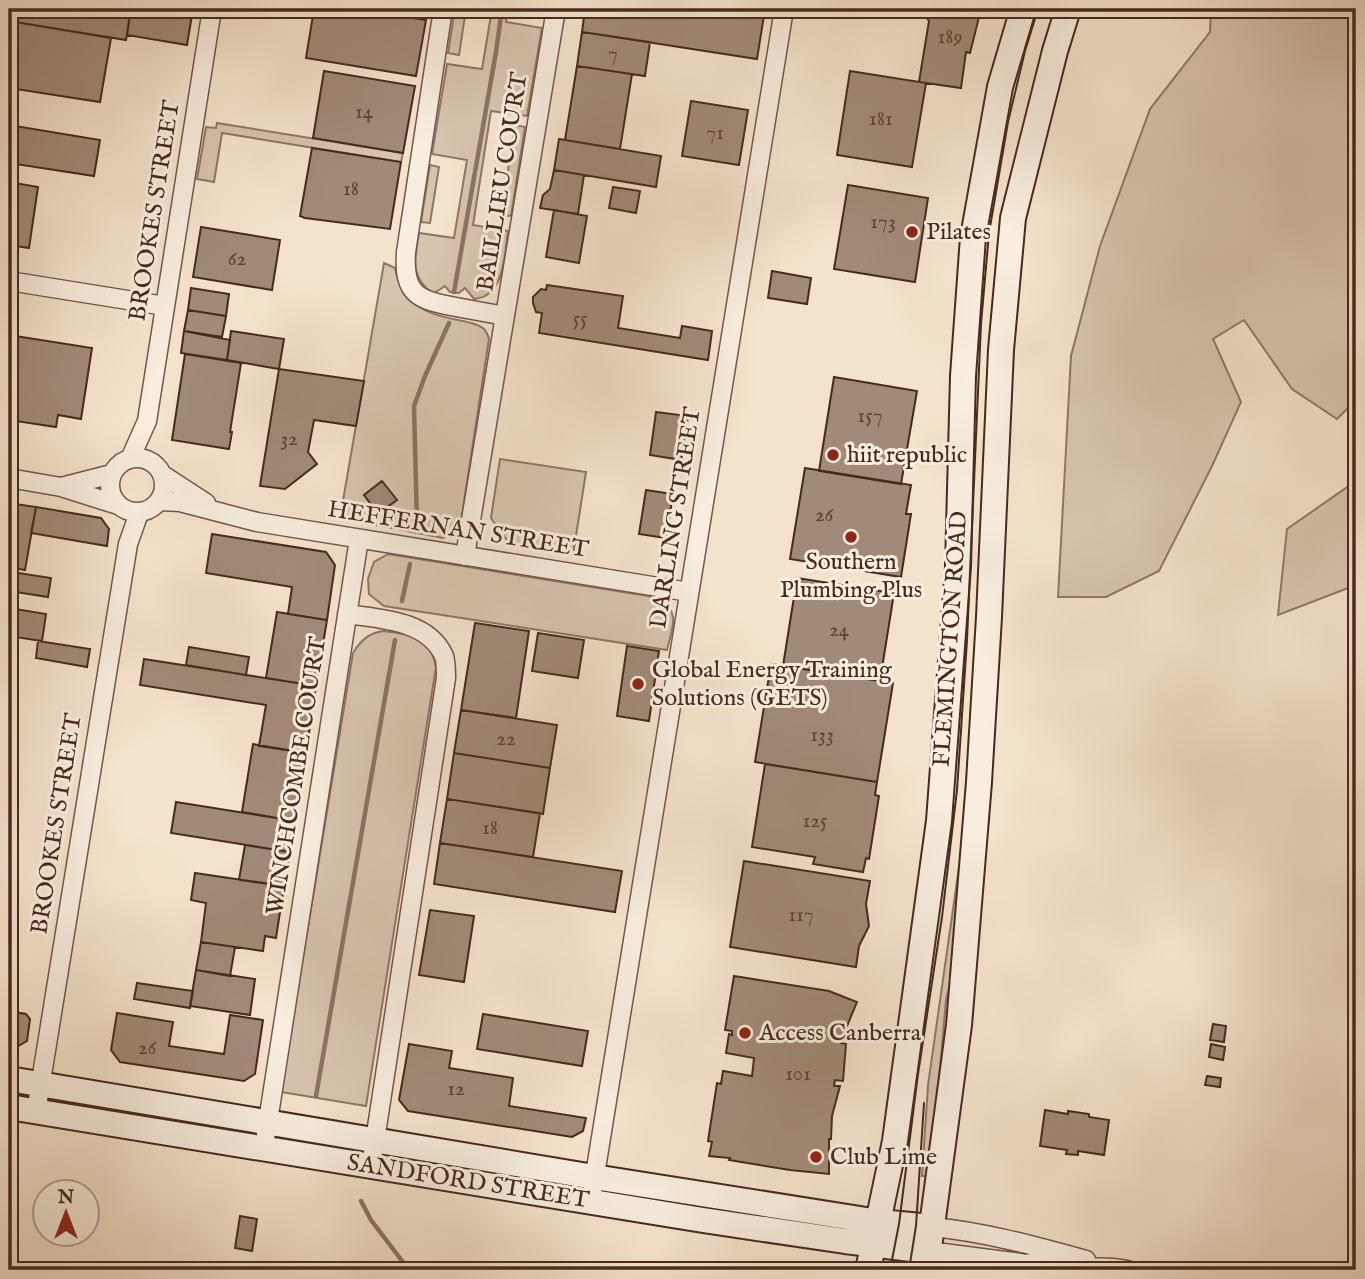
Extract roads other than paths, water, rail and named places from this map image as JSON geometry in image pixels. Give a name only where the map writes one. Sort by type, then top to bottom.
[{"type":"main road","name":"FLEMINGTON ROAD","points":[[868,1270],[895,1141],[939,821],[958,566],[963,376],[973,237],[1000,87],[1023,9]]},
{"type":"main road","points":[[1013,218],[1017,170],[1054,9]]},
{"type":"main road","name":"FLEMINGTON ROAD","points":[[929,1249],[959,1026],[977,809],[990,605],[1001,350],[1013,218],[1068,9]]},
{"type":"main road","name":"SANDFORD STREET","points":[[9,1079],[374,1140],[592,1189]]},
{"type":"main road","name":"SANDFORD STREET","points":[[9,1107],[371,1166],[592,1189],[877,1233],[929,1249]]},
{"type":"street","name":"BROOKES STREET","points":[[130,459],[147,421],[212,9]]},
{"type":"street","name":"BAILLIEU COURT","points":[[443,9],[406,252],[405,276],[418,295],[430,302],[505,316],[556,9]]},
{"type":"street","name":"DARLING STREET","points":[[592,1189],[784,9]]},
{"type":"street","points":[[9,281],[165,306]]},
{"type":"street","points":[[465,556],[505,316]]},
{"type":"street","name":"BROOKES STREET","points":[[147,421],[158,469]]},
{"type":"street","points":[[9,478],[61,486],[126,509],[155,507],[164,492],[165,484],[158,469],[138,458],[130,459],[117,467],[110,482],[113,498],[126,509]]},
{"type":"street","name":"HEFFERNAN STREET","points":[[158,469],[220,512]]},
{"type":"street","points":[[61,486],[112,474]]},
{"type":"street","name":"HEFFERNAN STREET","points":[[160,500],[180,502],[257,522],[689,592]]},
{"type":"street","name":"BROOKES STREET","points":[[36,1112],[128,544],[126,509]]},
{"type":"street","points":[[347,614],[359,539]]},
{"type":"street","name":"WINCHCOMBE COURT","points":[[264,1149],[347,614],[389,620],[414,628],[433,640],[444,657],[446,678],[371,1166]]},
{"type":"street","points":[[929,1249],[957,1229],[1012,1240],[1120,1269]]},
{"type":"street","points":[[929,1249],[1024,1268],[1120,1269]]},
{"type":"waterway","points":[[454,292],[502,9]]},
{"type":"waterway","points":[[417,524],[414,406],[449,323]]},
{"type":"waterway","points":[[402,601],[410,564]]},
{"type":"waterway","points":[[316,1096],[395,640]]},
{"type":"waterway","points":[[361,1201],[371,1220],[409,1270]]},
{"type":"tram line","points":[[890,1270],[899,1224],[942,917],[957,790],[967,640],[981,324],[989,233],[1008,122],[1038,9]]},
{"type":"tram line","points":[[909,1270],[916,1226],[924,1103]]},
{"type":"place","name":"Pilates","points":[[912,232]]},
{"type":"place","name":"hiit republic","points":[[833,455]]},
{"type":"place","name":"Southern Plumbing Plus","points":[[851,537]]},
{"type":"place","name":"Global Energy Training Solutions (GETS)","points":[[638,684]]},
{"type":"place","name":"Access Canberra","points":[[745,1033]]},
{"type":"place","name":"Club Lime","points":[[816,1157]]}]
